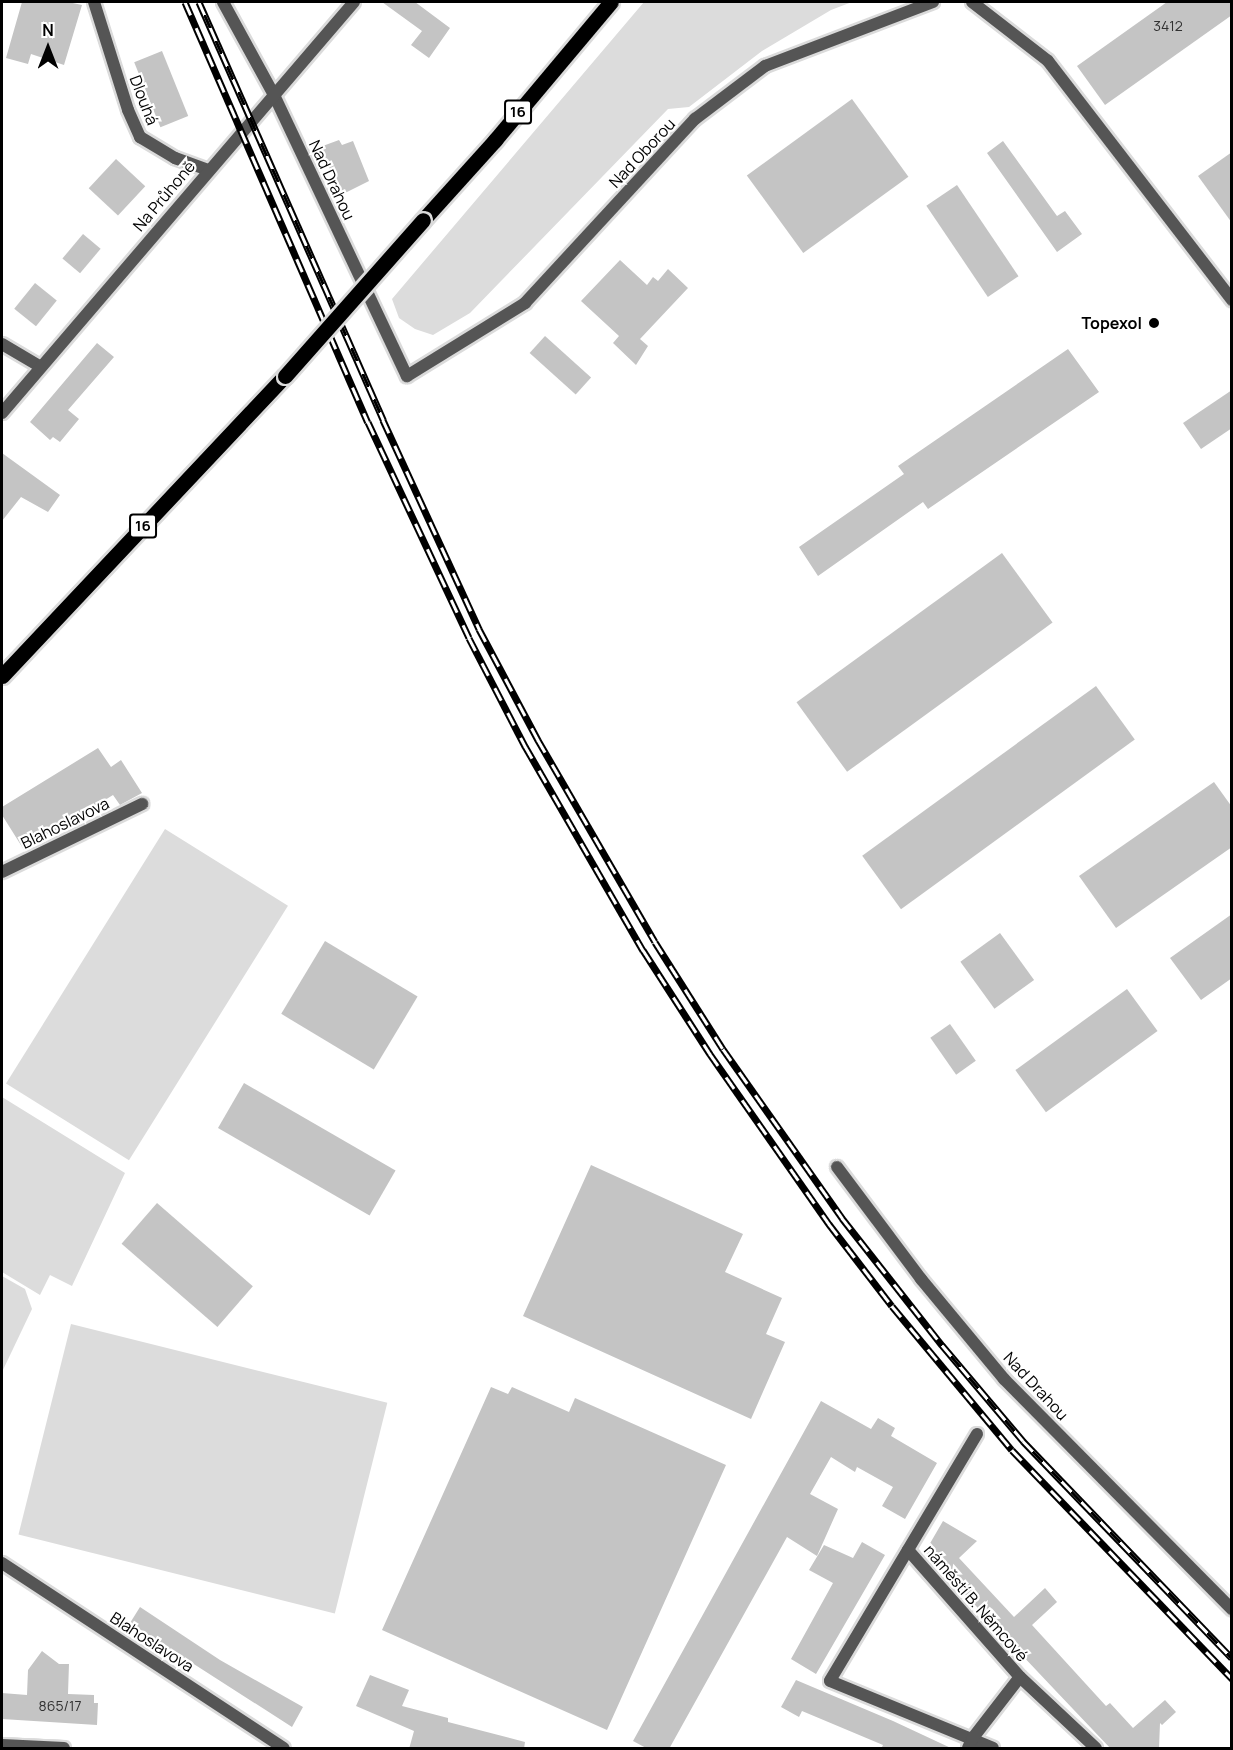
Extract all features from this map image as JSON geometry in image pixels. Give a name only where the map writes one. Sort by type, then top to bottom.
[{"type":"main road","name":"16","points":[[2,676],[285,376],[495,140],[611,2]]},
{"type":"street","name":"Dlouhá","points":[[94,2],[128,111],[140,136],[175,158],[208,170]]},
{"type":"street","name":"Nad Drahou","points":[[223,2],[274,95],[407,376]]},
{"type":"street","name":"Na Průhoně","points":[[2,412],[354,2]]},
{"type":"street","name":"Nad Oborou","points":[[407,376],[525,303],[695,119],[765,66],[933,2]]},
{"type":"street","points":[[972,2],[1048,61],[1232,300]]},
{"type":"street","points":[[2,344],[41,367]]},
{"type":"street","name":"Blahoslavova","points":[[2,872],[142,804]]},
{"type":"street","name":"Nad Drahou","points":[[837,1167],[921,1279],[1004,1379],[1232,1609]]},
{"type":"street","name":"náměstí B. Němcové","points":[[977,1434],[830,1681],[970,1744],[993,1749]]},
{"type":"street","name":"náměstí B. Němcové","points":[[908,1550],[1020,1677],[1096,1749]]},
{"type":"street","name":"Blahoslavova","points":[[2,1563],[284,1749]]},
{"type":"street","name":"náměstí B. Němcové","points":[[970,1744],[1020,1677]]},
{"type":"street","points":[[2,1745],[63,1749]]},
{"type":"shaded area","points":[[644,2],[852,2],[831,10],[762,51],[689,107],[668,109],[470,313],[433,335],[415,329],[399,318],[392,299]]},
{"type":"shaded area","points":[[165,829],[288,906],[129,1160],[6,1083]]},
{"type":"shaded area","points":[[2,1097],[125,1173],[72,1286],[50,1275],[40,1295],[2,1272]]},
{"type":"shaded area","points":[[2,1276],[25,1289],[32,1309],[2,1372]]},
{"type":"shaded area","points":[[71,1324],[387,1403],[335,1613],[19,1535]]},
{"type":"building","points":[[22,2],[68,2],[82,5],[64,65],[31,54],[28,64],[6,58]]},
{"type":"building","points":[[382,2],[415,2],[450,28],[429,58],[411,45],[422,31]]},
{"type":"building","points":[[1167,2],[1232,2],[1232,15],[1105,105],[1077,66]]},
{"type":"building","points":[[162,51],[188,116],[160,127],[134,62]]},
{"type":"building","points":[[852,99],[908,177],[803,253],[747,175]]},
{"type":"building","points":[[339,140],[342,145],[353,141],[369,181],[341,195],[320,147]]},
{"type":"building","points":[[1003,141],[1057,216],[1065,211],[1082,234],[1057,252],[987,153]]},
{"type":"building","points":[[1232,152],[1232,223],[1198,176]]},
{"type":"building","points":[[116,159],[145,186],[118,216],[89,188]]},
{"type":"building","points":[[957,185],[1019,276],[988,297],[926,206]]},
{"type":"building","points":[[83,234],[101,249],[80,273],[62,259]]},
{"type":"building","points":[[620,260],[647,285],[653,277],[658,281],[668,269],[688,288],[640,339],[648,346],[636,365],[613,343],[619,336],[581,301]]},
{"type":"building","points":[[35,283],[57,301],[36,326],[14,309]]},
{"type":"building","points":[[545,336],[591,377],[576,395],[530,353]]},
{"type":"building","points":[[97,343],[114,357],[68,410],[79,419],[60,442],[53,437],[50,440],[30,422]]},
{"type":"building","points":[[1068,349],[1099,392],[928,509],[923,502],[818,576],[799,547],[904,474],[898,466]]},
{"type":"building","points":[[1232,390],[1232,428],[1201,449],[1183,423]]},
{"type":"building","points":[[2,453],[60,495],[48,512],[21,497],[2,521]]},
{"type":"building","points":[[1002,553],[1053,623],[847,772],[797,702]]},
{"type":"building","points":[[1096,686],[1135,739],[901,909],[862,856]]},
{"type":"building","points":[[98,748],[111,767],[121,760],[142,793],[120,805],[113,795],[24,850],[2,815],[2,807]]},
{"type":"building","points":[[1214,782],[1232,807],[1232,847],[1116,928],[1079,876]]},
{"type":"building","points":[[1232,914],[1232,978],[1201,1000],[1170,958]]},
{"type":"building","points":[[1000,933],[1034,980],[994,1009],[960,962]]},
{"type":"building","points":[[325,941],[418,997],[374,1069],[281,1014]]},
{"type":"building","points":[[1127,989],[1158,1031],[1046,1112],[1015,1070]]},
{"type":"building","points":[[950,1024],[976,1061],[956,1075],[930,1038]]},
{"type":"building","points":[[244,1083],[396,1170],[370,1216],[218,1128]]},
{"type":"building","points":[[591,1165],[743,1234],[725,1272],[782,1298],[766,1334],[785,1342],[751,1419],[523,1316]]},
{"type":"building","points":[[157,1203],[253,1286],[217,1327],[122,1244]]},
{"type":"building","points":[[491,1387],[508,1394],[512,1387],[569,1412],[575,1398],[726,1465],[607,1730],[382,1630]]},
{"type":"building","points":[[821,1401],[871,1429],[878,1418],[895,1428],[891,1436],[937,1463],[905,1519],[882,1506],[893,1487],[857,1467],[855,1472],[831,1457],[810,1494],[838,1509],[817,1556],[787,1537],[669,1749],[648,1749],[633,1741]]},
{"type":"building","points":[[943,1521],[977,1541],[959,1558],[1014,1617],[1045,1588],[1057,1602],[1032,1625],[1106,1706],[1110,1703],[1133,1728],[1165,1700],[1176,1712],[1162,1725],[1160,1723],[1159,1749],[1111,1749],[1054,1689],[925,1552]]},
{"type":"building","points":[[862,1542],[885,1555],[816,1674],[791,1659],[833,1583],[809,1570],[824,1545],[853,1558]]},
{"type":"building","points":[[140,1607],[220,1660],[303,1707],[292,1727],[130,1623]]},
{"type":"building","points":[[42,1651],[59,1664],[69,1664],[68,1694],[94,1695],[94,1703],[98,1703],[97,1725],[2,1719],[2,1693],[27,1695],[28,1670]]},
{"type":"building","points":[[370,1675],[409,1690],[402,1706],[448,1718],[448,1722],[525,1742],[524,1749],[409,1749],[414,1731],[356,1706]]},
{"type":"building","points":[[796,1680],[953,1749],[881,1749],[883,1745],[802,1711],[799,1717],[781,1707]]},
{"type":"railway","points":[[185,2],[368,422],[469,638],[525,746],[643,950],[710,1054],[829,1224],[892,1306],[1012,1450],[1232,1679]]},
{"type":"railway","points":[[199,2],[383,420],[479,629],[538,740],[655,942],[723,1049],[842,1218],[942,1345],[1023,1441],[1232,1658]]},
{"type":"place","name":"Topexol","points":[[1154,323]]}]
